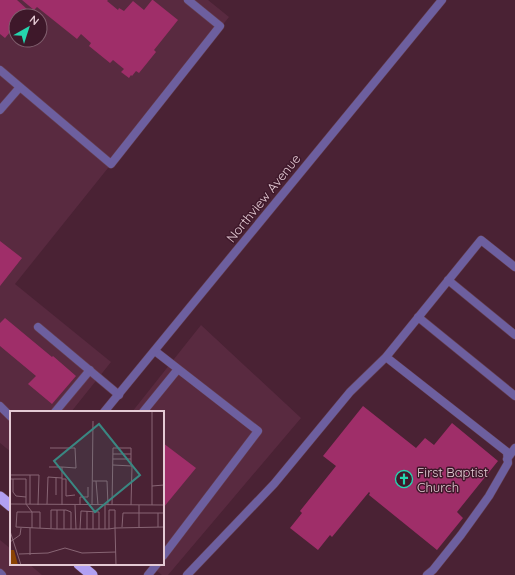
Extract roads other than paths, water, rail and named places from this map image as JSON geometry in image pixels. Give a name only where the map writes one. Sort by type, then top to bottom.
[{"type":"highway","points":[[0,497],[10,505]]},
{"type":"highway","points":[[80,565],[92,575]]},
{"type":"street","points":[[0,70],[111,164],[220,26],[188,0]]},
{"type":"street","name":"Northview Avenue","points":[[105,411],[442,0]]},
{"type":"street","points":[[0,110],[20,87]]},
{"type":"street","points":[[188,575],[274,484],[350,392],[386,357],[481,240],[515,267]]},
{"type":"street","points":[[448,280],[515,335]]},
{"type":"street","points":[[418,317],[515,396]]},
{"type":"street","points":[[38,327],[119,394]]},
{"type":"street","points":[[154,351],[258,431],[164,555]]},
{"type":"street","points":[[386,357],[507,455],[508,464],[489,496],[461,535],[433,570],[427,575]]},
{"type":"street","points":[[144,411],[178,369]]},
{"type":"street","points":[[56,411],[90,370]]},
{"type":"street","points":[[0,406],[10,416]]},
{"type":"street","points":[[507,455],[515,448]]},
{"type":"street","points":[[148,575],[156,565]]},
{"type":"place","name":"First Baptist Church","points":[[404,479]]}]
